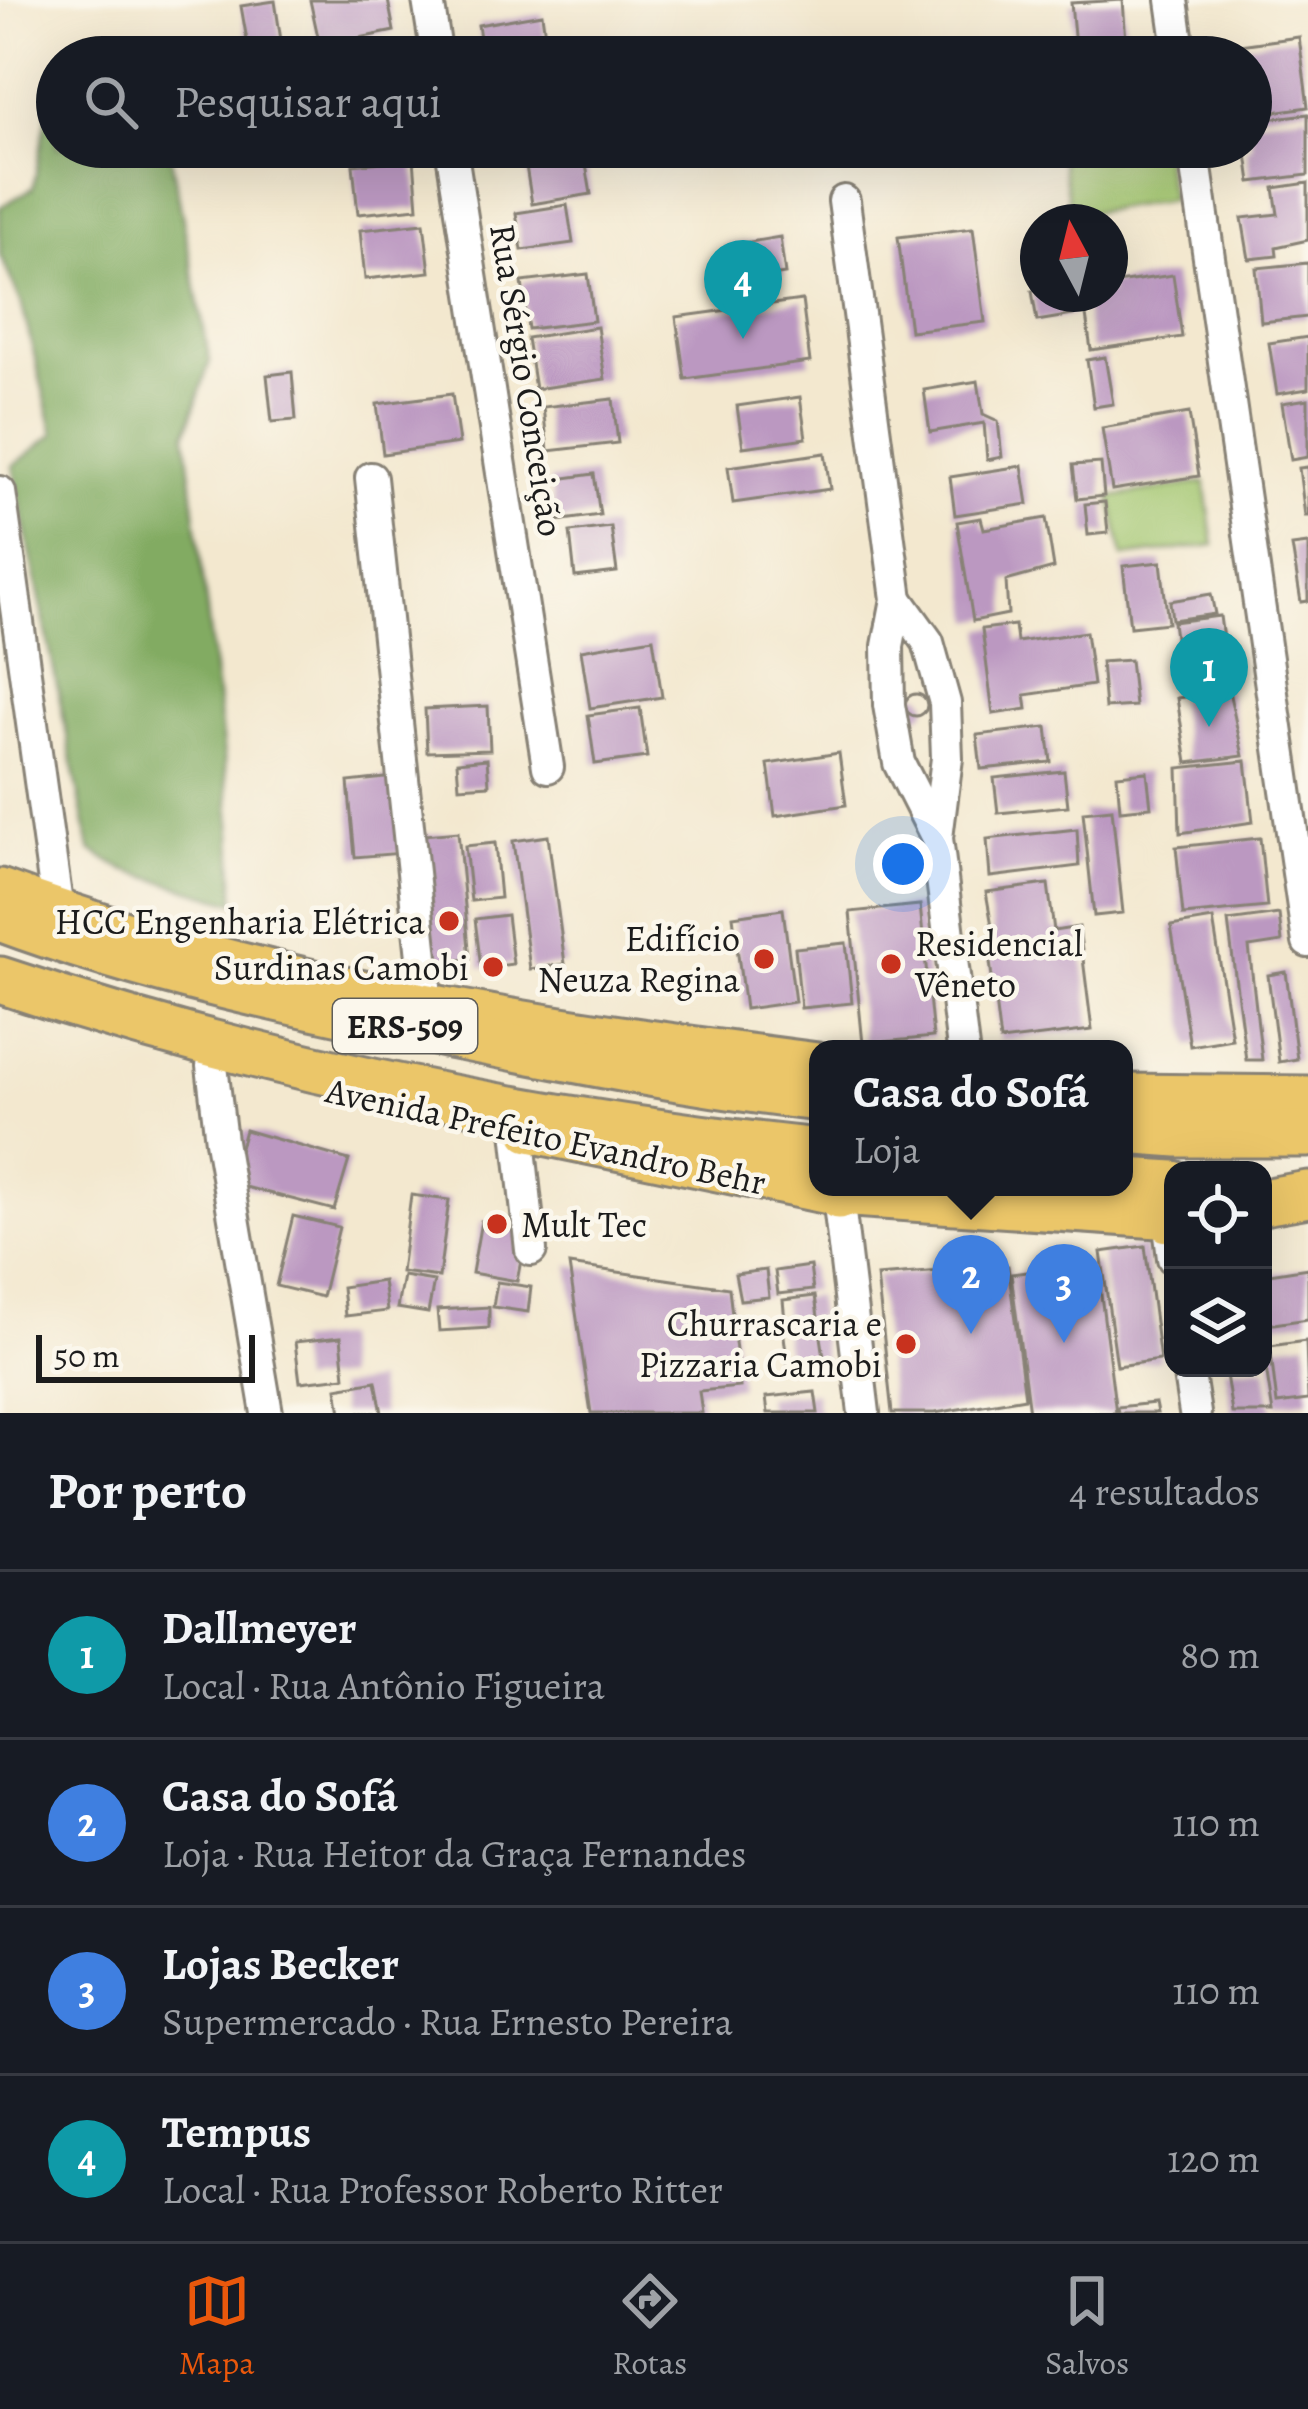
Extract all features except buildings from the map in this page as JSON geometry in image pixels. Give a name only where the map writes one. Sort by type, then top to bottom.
[{"type":"highway","name":"ERS-509","points":[[28,923],[219,984],[351,1015],[570,1059],[809,1098]]},
{"type":"highway","name":"Avenida Prefeito Evandro Behr","points":[[0,980],[216,1046],[375,1082],[564,1118],[809,1151]]},
{"type":"highway","name":"ERS-509","points":[[375,1082],[562,1139]]},
{"type":"highway","points":[[1178,1134],[1308,1100]]},
{"type":"highway","points":[[1133,1131],[1308,1134]]},
{"type":"highway","name":"Avenida Prefeito Evandro Behr","points":[[1133,1188],[1164,1214]]},
{"type":"highway","points":[[1272,1188],[1308,1191]]},
{"type":"highway","points":[[1272,1200],[1308,1191]]},
{"type":"main road","name":"ERS-509","points":[[0,889],[28,923],[574,1031],[809,1062]]},
{"type":"main road","name":"Avenida Prefeito Evandro Behr","points":[[0,1002],[212,1066],[809,1185]]},
{"type":"main road","points":[[1133,1094],[1308,1100]]},
{"type":"main road","name":"Avenida Prefeito Evandro Behr","points":[[897,1196],[1164,1219]]},
{"type":"main road","points":[[1272,1219],[1308,1218]]},
{"type":"street","points":[[428,0],[434,36]]},
{"type":"street","points":[[1172,0],[1177,36]]},
{"type":"street","name":"Rua Sérgio Conceição","points":[[454,168],[548,766]]},
{"type":"street","points":[[1196,168],[1308,942]]},
{"type":"street","points":[[844,201],[896,599],[888,646],[890,706],[899,763],[937,838]]},
{"type":"street","points":[[371,478],[428,1004]]},
{"type":"street","points":[[0,492],[28,923]]},
{"type":"street","points":[[896,599],[928,642],[945,703],[947,758],[937,838],[962,1040]]},
{"type":"street","points":[[212,1066],[266,1413]]},
{"type":"street","points":[[518,1130],[531,1250]]},
{"type":"street","points":[[841,1196],[864,1413]]},
{"type":"street","points":[[1190,1377],[1195,1413]]},
{"type":"green space","points":[[37,168],[173,168],[210,361],[186,434],[232,832],[235,903],[124,870],[90,850],[13,466],[54,434],[21,302],[0,255],[0,207],[33,188]]},
{"type":"green space","points":[[1063,168],[1166,168],[1171,200],[1128,206],[1069,204]]},
{"type":"green space","points":[[1205,482],[1214,545],[1123,557],[1111,497]]},
{"type":"place","name":"Tempus","points":[[743,339]]},
{"type":"place","name":"Dallmeyer","points":[[1209,727]]},
{"type":"place","name":"HCC Engenharia Elétrica","points":[[449,921]]},
{"type":"place","name":"Edifício Neuza Regina","points":[[764,959]]},
{"type":"place","name":"Residencial Vêneto","points":[[891,964]]},
{"type":"place","name":"Surdinas Camobi","points":[[493,967]]},
{"type":"place","name":"Mult Tec","points":[[497,1224]]},
{"type":"place","name":"Casa do Sofá","points":[[971,1334]]},
{"type":"place","name":"Lojas Becker","points":[[1064,1343]]},
{"type":"place","name":"Churrascaria e Pizzaria Camobi","points":[[906,1344]]}]
